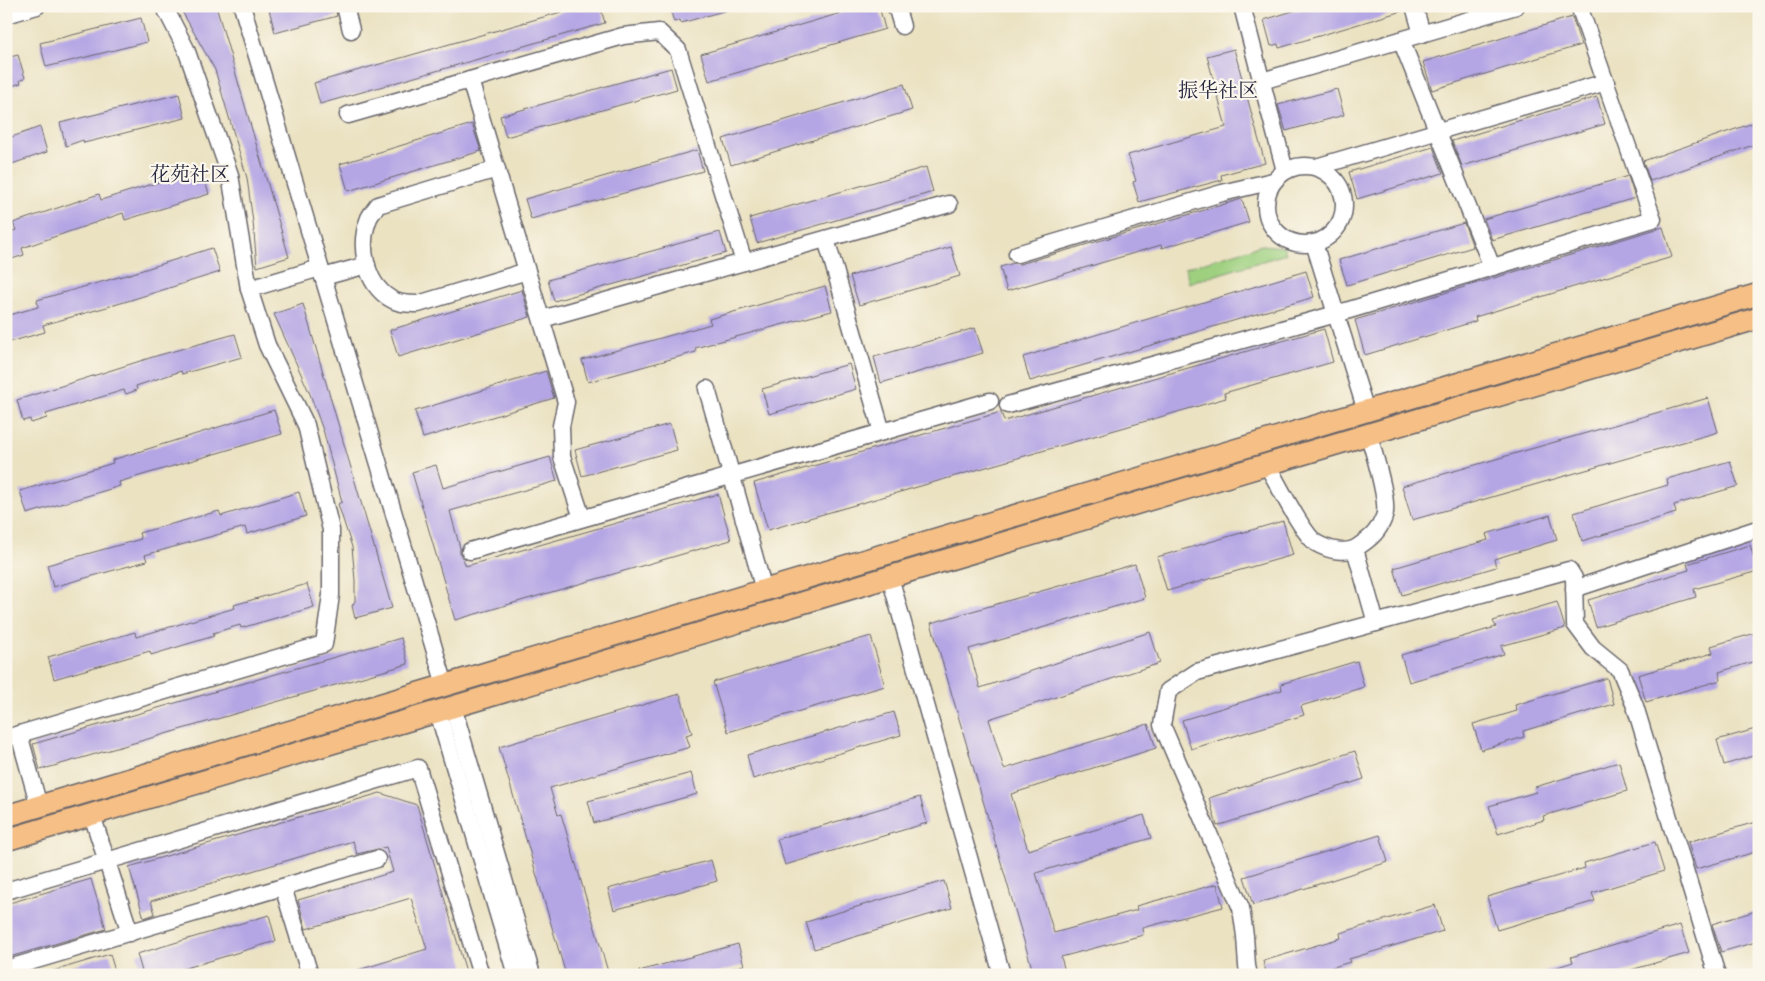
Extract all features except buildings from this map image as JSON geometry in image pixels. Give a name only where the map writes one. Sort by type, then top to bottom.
[{"type":"main road","points":[[6,816],[1759,294]]},
{"type":"main road","points":[[6,840],[1759,318]]},
{"type":"street","points":[[6,15],[37,6]]},
{"type":"street","points":[[39,806],[13,736],[324,644],[331,595],[331,530],[306,425],[267,345],[250,289],[230,175],[186,49],[164,6]]},
{"type":"street","points":[[242,6],[445,685]]},
{"type":"street","points":[[345,6],[351,30]]},
{"type":"street","points":[[896,6],[902,26]]},
{"type":"street","points":[[1242,6],[1262,81],[1279,176],[1266,196],[1266,212],[1272,226],[1282,237],[1296,243],[1325,239],[1336,229],[1343,216],[1344,201],[1340,186],[1330,174],[1316,167]]},
{"type":"street","points":[[1414,6],[1422,34]]},
{"type":"street","points":[[1262,81],[1516,6]]},
{"type":"street","points":[[1008,405],[1336,314],[1653,219],[1580,6]]},
{"type":"street","points":[[348,115],[623,36],[660,32],[678,50],[744,262]]},
{"type":"street","points":[[1401,40],[1492,267]]},
{"type":"street","points":[[470,80],[566,402],[561,426],[562,457],[582,518]]},
{"type":"street","points":[[1016,254],[1279,176],[1300,166],[1316,167],[1606,82]]},
{"type":"street","points":[[497,169],[378,205],[369,218],[363,255],[377,286],[391,299],[407,304],[418,304],[527,272]]},
{"type":"street","points":[[542,319],[949,204]]},
{"type":"street","points":[[826,239],[882,432]]},
{"type":"street","points":[[1314,242],[1366,411]]},
{"type":"street","points":[[250,289],[322,272],[367,265]]},
{"type":"street","points":[[707,389],[764,590]]},
{"type":"street","points":[[470,551],[990,401]]},
{"type":"street","points":[[1267,465],[1298,521],[1315,542],[1336,551],[1356,549],[1374,536],[1385,516],[1383,492],[1369,434]]},
{"type":"street","points":[[1574,589],[1758,529],[1759,534]]},
{"type":"street","points":[[1356,549],[1376,624]]},
{"type":"street","points":[[1249,975],[1241,908],[1162,725],[1168,691],[1197,672],[1569,570],[1574,578],[1575,624],[1593,648],[1620,670],[1635,706],[1717,975]]},
{"type":"street","points":[[890,577],[1002,975]]},
{"type":"street","points":[[446,709],[516,975]]},
{"type":"street","points":[[446,709],[532,975]]},
{"type":"street","points":[[6,891],[418,768],[481,975]]},
{"type":"street","points":[[92,814],[130,933]]},
{"type":"street","points":[[6,969],[377,859]]},
{"type":"street","points":[[283,887],[310,975]]},
{"type":"green space","points":[[1262,245],[1284,247],[1286,254],[1189,283],[1185,268]]},
{"type":"district","name":"振华社区","points":[[1218,90]]},
{"type":"district","name":"花苑社区","points":[[190,174]]}]
